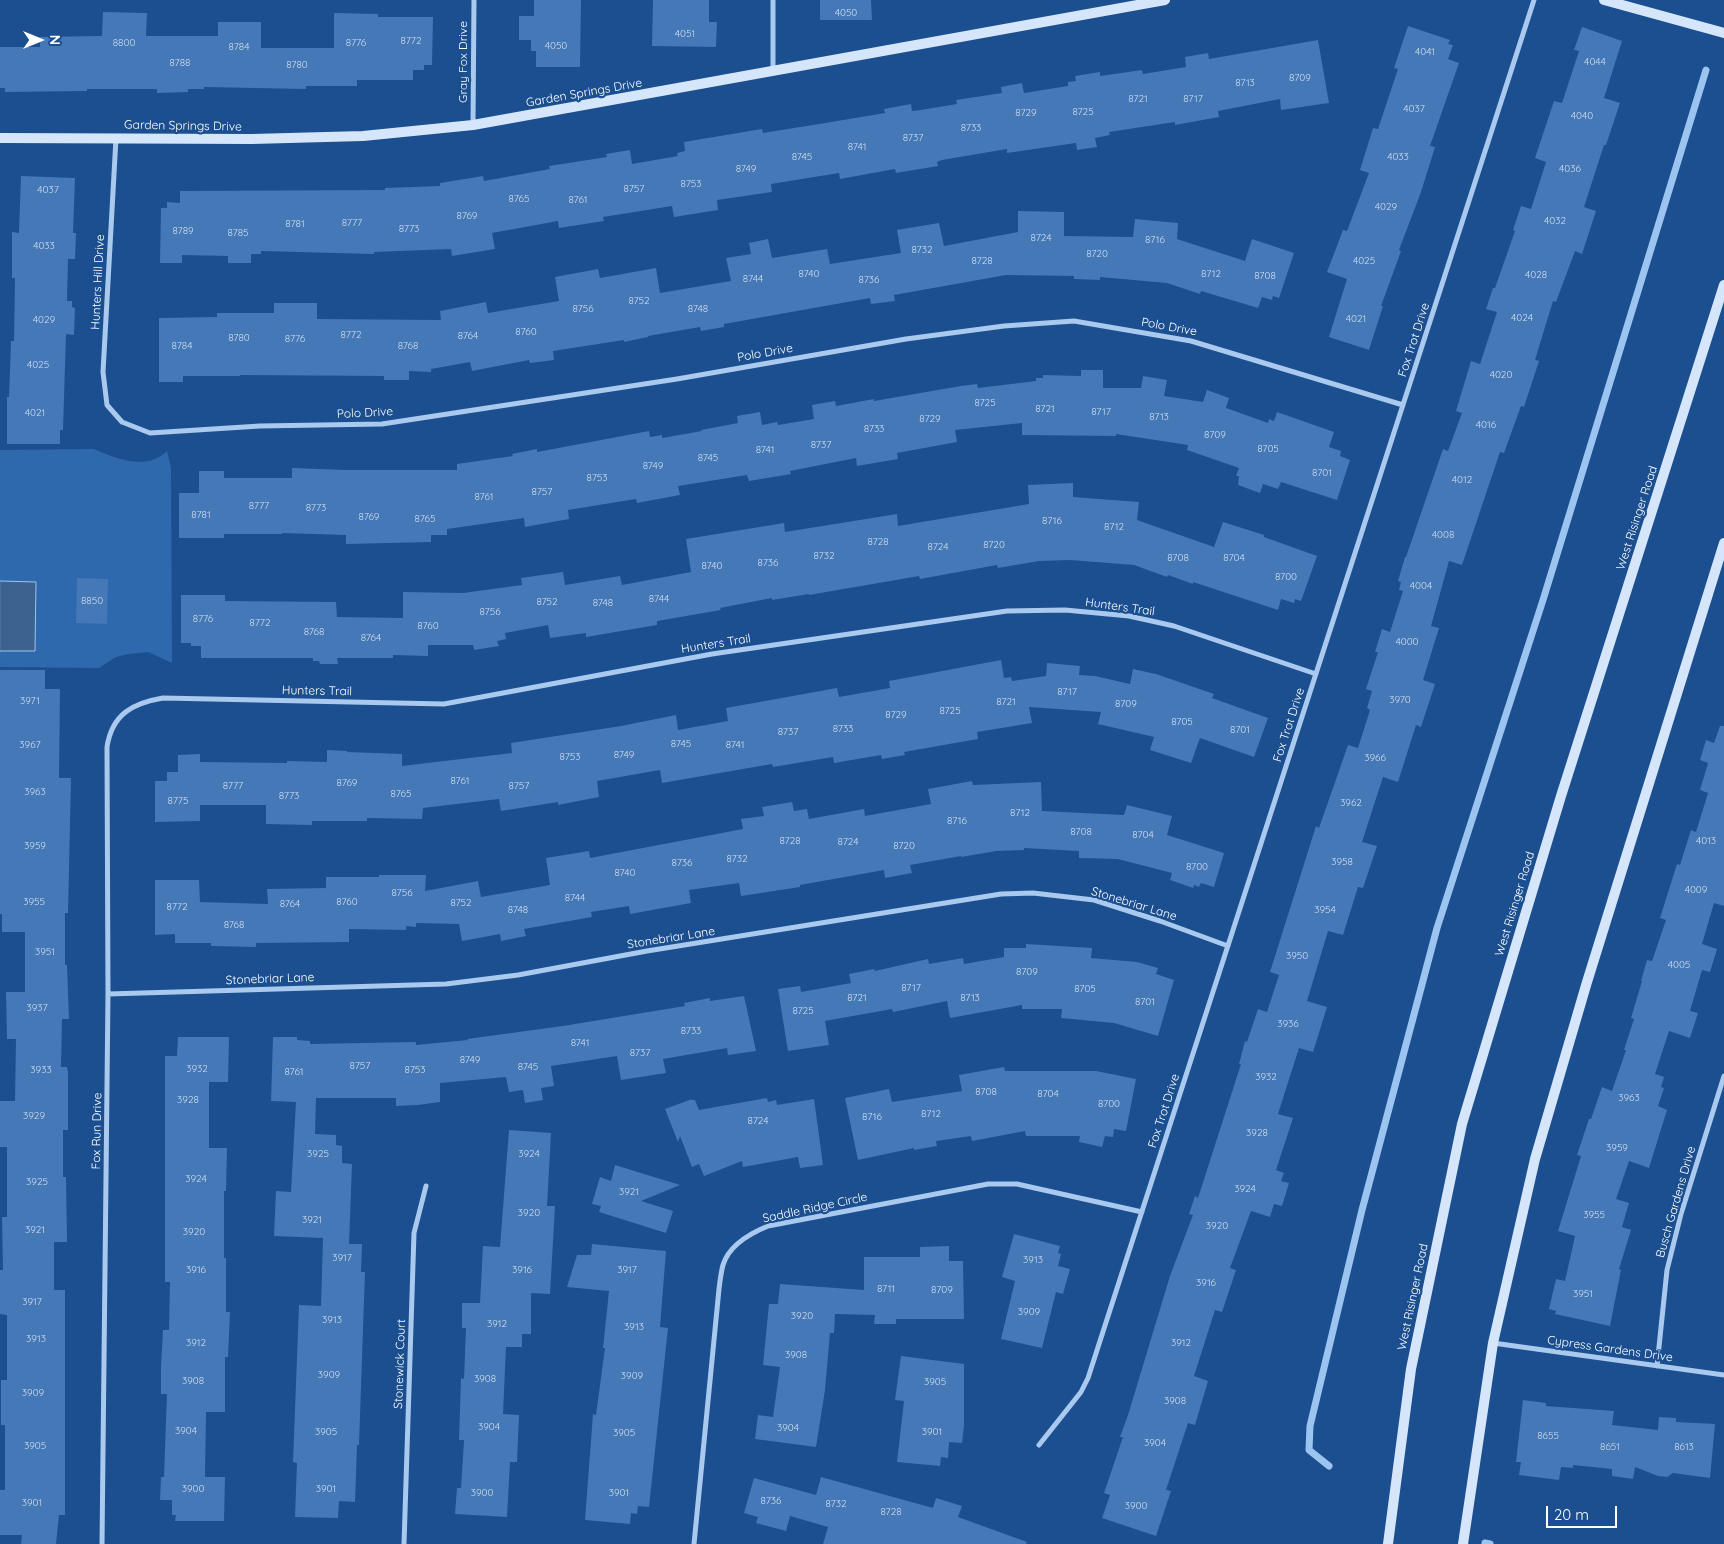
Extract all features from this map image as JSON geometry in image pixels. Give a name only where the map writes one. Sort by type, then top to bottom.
[{"type":"main road","name":"Garden Springs Drive","points":[[0,138],[252,139],[356,136],[473,125],[1165,0]]},
{"type":"main road","points":[[1604,0],[1724,33]]},
{"type":"main road","name":"West Risinger Road","points":[[1388,1544],[1411,1369],[1462,1124],[1561,796],[1724,285]]},
{"type":"main road","points":[[1463,1544],[1493,1343],[1535,1159],[1586,982],[1724,543]]},
{"type":"street","name":"Gray Fox Drive","points":[[473,125],[474,0]]},
{"type":"street","points":[[773,0],[773,72]]},
{"type":"street","name":"Fox Trot Drive","points":[[1039,1445],[1081,1392],[1088,1378],[1534,0]]},
{"type":"street","name":"Hunters Hill Drive","points":[[116,138],[103,372],[107,405],[122,422]]},
{"type":"street","name":"Polo Drive","points":[[122,422],[150,433],[260,426],[382,424],[677,379],[906,338],[1004,326],[1074,321],[1191,340],[1403,405]]},
{"type":"street","name":"Hunters Trail","points":[[117,720],[132,706],[144,701],[163,698],[444,704],[712,654],[1007,611],[1065,610],[1129,616],[1174,626],[1316,674]]},
{"type":"street","name":"Fox Run Drive","points":[[102,1544],[108,994],[107,746],[109,735],[117,720]]},
{"type":"street","name":"Stonebriar Lane","points":[[108,994],[446,984],[518,974],[647,951],[1000,894],[1033,893],[1094,900],[1160,921],[1228,946]]},
{"type":"street","name":"Busch Gardens Drive","points":[[1657,1366],[1667,1270],[1681,1214],[1724,1076]]},
{"type":"street","name":"Saddle Ridge Circle","points":[[694,1544],[719,1289],[724,1263],[736,1245],[756,1231],[768,1226],[988,1184],[1017,1184],[1142,1212]]},
{"type":"street","name":"Stonewick Court","points":[[404,1544],[414,1233],[426,1186]]},
{"type":"street","name":"Cypress Gardens Drive","points":[[1493,1343],[1724,1375]]},
{"type":"shaded area","points":[[94,449],[122,459],[141,462],[150,461],[167,451],[171,468],[172,663],[148,652],[116,657],[99,668],[0,667],[0,450]]},
{"type":"shaded area","points":[[0,581],[36,582],[35,651],[0,651]]},
{"type":"building","points":[[534,0],[581,0],[580,67],[536,67],[536,51],[531,51],[531,40],[519,40],[519,16],[534,16]]},
{"type":"building","points":[[653,0],[709,0],[709,22],[717,22],[716,47],[652,46]]},
{"type":"building","points":[[820,0],[871,0],[872,20],[820,20]]},
{"type":"building","points":[[103,12],[147,13],[146,36],[218,36],[218,22],[261,22],[261,48],[334,48],[334,13],[378,14],[378,17],[433,17],[432,65],[424,65],[424,70],[413,70],[413,80],[357,80],[357,86],[306,86],[306,89],[204,87],[204,89],[188,89],[188,92],[157,93],[157,89],[5,92],[5,88],[0,88],[0,47],[40,47],[40,37],[102,36]]},
{"type":"building","points":[[1408,26],[1450,40],[1448,44],[1453,45],[1448,59],[1459,63],[1430,146],[1435,147],[1421,192],[1399,250],[1401,251],[1381,306],[1383,306],[1369,350],[1329,337],[1347,279],[1327,272],[1343,230],[1347,231],[1369,173],[1360,170],[1373,128],[1378,129],[1398,69],[1394,68]]},
{"type":"building","points":[[1582,27],[1622,41],[1604,98],[1620,103],[1584,207],[1596,211],[1582,254],[1575,251],[1556,302],[1553,301],[1535,360],[1539,361],[1524,407],[1521,406],[1504,453],[1500,452],[1462,565],[1449,561],[1431,626],[1439,628],[1423,680],[1435,684],[1421,727],[1416,725],[1398,782],[1383,777],[1362,842],[1377,846],[1363,888],[1358,887],[1343,935],[1328,931],[1307,1001],[1327,1007],[1313,1052],[1299,1048],[1278,1114],[1293,1118],[1276,1170],[1284,1173],[1281,1181],[1289,1183],[1282,1206],[1274,1204],[1270,1217],[1251,1211],[1230,1268],[1236,1270],[1222,1312],[1215,1310],[1194,1376],[1208,1381],[1195,1425],[1188,1423],[1166,1490],[1171,1491],[1156,1536],[1102,1518],[1110,1495],[1104,1493],[1123,1437],[1120,1437],[1170,1276],[1193,1215],[1189,1214],[1195,1196],[1198,1198],[1241,1064],[1239,1064],[1245,1041],[1247,1042],[1258,1009],[1267,1012],[1279,975],[1270,972],[1316,826],[1319,828],[1348,745],[1358,748],[1370,710],[1367,708],[1372,691],[1366,689],[1378,652],[1375,652],[1382,629],[1390,632],[1403,591],[1399,590],[1401,582],[1398,581],[1405,557],[1443,449],[1448,451],[1462,413],[1456,411],[1471,361],[1480,364],[1497,312],[1486,309],[1515,231],[1513,230],[1521,206],[1531,209],[1546,162],[1535,158],[1554,101],[1562,103],[1579,51],[1574,50]]},
{"type":"building","points":[[1318,40],[1329,103],[1281,110],[1280,99],[1218,111],[1219,117],[1175,125],[1175,122],[1109,132],[1110,135],[1095,138],[1097,147],[1077,150],[1076,143],[1007,153],[1007,149],[942,160],[937,162],[938,166],[896,173],[895,169],[840,179],[839,173],[771,184],[772,192],[717,200],[718,210],[674,217],[672,206],[603,217],[604,221],[559,228],[558,221],[492,233],[495,249],[452,256],[451,249],[374,252],[374,254],[261,251],[261,254],[251,254],[251,263],[228,263],[228,256],[182,255],[182,263],[160,263],[161,208],[167,208],[167,202],[180,203],[180,191],[385,190],[385,188],[440,186],[440,183],[483,176],[484,181],[550,169],[549,166],[607,157],[606,154],[630,150],[632,164],[678,156],[677,153],[685,151],[684,142],[762,129],[763,133],[885,113],[884,109],[911,104],[912,111],[921,110],[957,104],[956,100],[1002,93],[1001,87],[1022,83],[1024,93],[1068,86],[1068,82],[1076,81],[1075,76],[1100,72],[1100,76],[1142,70],[1143,74],[1186,67],[1185,57],[1208,53],[1209,59]]},
{"type":"building","points":[[21,176],[75,178],[73,233],[76,233],[75,259],[68,259],[67,301],[72,301],[72,307],[75,308],[74,335],[66,334],[63,430],[60,430],[60,444],[7,444],[7,397],[9,397],[11,341],[14,341],[15,278],[12,278],[12,232],[19,233]]},
{"type":"building","points":[[1018,211],[1064,212],[1064,236],[1133,237],[1135,219],[1178,223],[1177,239],[1245,261],[1252,239],[1294,253],[1279,298],[1273,296],[1272,300],[1262,297],[1258,308],[1201,291],[1200,294],[1167,283],[1100,277],[1100,280],[1074,279],[1074,276],[1006,275],[894,295],[895,301],[871,304],[870,298],[724,324],[724,327],[701,331],[700,327],[624,342],[624,340],[553,351],[554,360],[530,363],[529,360],[472,371],[470,362],[431,369],[431,372],[409,371],[409,380],[384,380],[384,376],[240,375],[183,376],[183,382],[159,382],[159,318],[217,317],[217,313],[274,313],[274,303],[317,303],[317,319],[441,320],[440,311],[486,302],[488,313],[559,301],[555,277],[598,269],[600,278],[656,268],[660,293],[731,281],[726,258],[751,254],[749,243],[768,239],[772,258],[827,249],[830,264],[901,253],[897,230],[939,223],[944,246],[1018,232]]},
{"type":"building","points":[[1081,370],[1103,370],[1103,388],[1141,388],[1143,376],[1167,380],[1164,396],[1203,402],[1207,390],[1229,398],[1226,408],[1268,423],[1269,419],[1274,421],[1277,412],[1334,432],[1329,447],[1341,451],[1340,456],[1350,460],[1337,500],[1281,482],[1278,489],[1263,484],[1260,493],[1238,485],[1239,476],[1236,476],[1239,468],[1187,450],[1188,445],[1116,434],[1116,436],[1022,435],[1022,423],[955,430],[957,442],[897,453],[898,459],[857,466],[856,458],[790,471],[791,474],[749,481],[747,475],[678,486],[680,495],[637,503],[636,499],[568,510],[569,519],[525,527],[524,518],[447,529],[447,535],[431,535],[431,542],[346,544],[346,535],[282,533],[224,534],[224,538],[179,538],[179,493],[199,493],[199,471],[224,471],[224,478],[292,478],[292,468],[457,470],[457,464],[513,456],[512,454],[537,449],[537,452],[649,431],[650,437],[662,435],[662,438],[702,431],[738,423],[737,416],[760,412],[762,425],[777,422],[778,425],[814,419],[812,405],[835,401],[836,406],[977,384],[978,388],[1036,381],[1036,378],[1043,378],[1043,375],[1081,376]]},
{"type":"building","points":[[1073,483],[1073,497],[1139,502],[1137,520],[1214,547],[1223,522],[1264,535],[1264,537],[1317,556],[1301,601],[1295,599],[1294,603],[1281,599],[1278,610],[1193,582],[1193,584],[1168,575],[1167,577],[1134,565],[1070,560],[1039,561],[998,568],[997,565],[920,579],[919,576],[809,595],[772,600],[772,598],[720,608],[721,610],[657,621],[657,625],[586,637],[586,633],[550,638],[548,625],[505,633],[506,639],[497,641],[499,646],[474,650],[473,645],[428,645],[428,656],[393,655],[393,658],[337,658],[338,664],[320,664],[319,661],[313,661],[313,658],[201,658],[201,646],[181,643],[181,595],[225,595],[225,601],[336,602],[337,617],[403,618],[403,592],[463,593],[522,585],[521,578],[563,572],[565,585],[620,576],[622,585],[691,572],[686,539],[784,523],[785,532],[897,514],[898,526],[1029,504],[1028,485]]},
{"type":"building","points":[[77,578],[108,579],[107,624],[76,623]]},
{"type":"building","points":[[1001,660],[1004,678],[1011,677],[1012,681],[1046,676],[1047,663],[1080,666],[1079,675],[1095,676],[1130,684],[1133,669],[1156,674],[1214,694],[1212,698],[1268,718],[1254,757],[1200,738],[1191,763],[1150,750],[1154,737],[1098,724],[1101,712],[1029,707],[1032,723],[977,732],[978,739],[904,752],[905,755],[882,759],[881,755],[834,763],[833,757],[773,767],[772,764],[662,783],[660,770],[597,781],[599,797],[558,805],[558,802],[501,811],[499,799],[423,808],[422,819],[367,818],[367,821],[312,821],[312,825],[266,824],[266,805],[200,805],[200,821],[155,822],[155,781],[167,781],[167,772],[178,772],[178,755],[200,754],[200,762],[327,762],[327,750],[402,754],[402,766],[512,753],[511,743],[621,726],[676,715],[678,730],[728,721],[726,708],[837,688],[839,697],[890,688],[889,681]]},
{"type":"building","points":[[0,670],[45,670],[45,689],[60,689],[59,778],[71,778],[68,913],[65,913],[65,965],[67,965],[69,1019],[62,1019],[61,1067],[67,1067],[68,1073],[68,1130],[63,1130],[63,1177],[66,1177],[67,1242],[54,1242],[54,1290],[65,1290],[65,1515],[59,1515],[56,1544],[21,1544],[22,1535],[0,1535],[0,1490],[5,1490],[5,1425],[1,1425],[1,1380],[7,1380],[7,1315],[0,1314],[0,1270],[3,1270],[2,1217],[7,1217],[7,1147],[0,1147],[0,1101],[15,1101],[16,1039],[7,1039],[6,992],[25,992],[25,932],[2,932],[2,914],[0,914]]},
{"type":"building","points":[[1720,726],[1724,726],[1724,906],[1714,903],[1702,944],[1717,949],[1710,972],[1702,970],[1690,1011],[1698,1013],[1690,1038],[1669,1031],[1655,1074],[1664,1077],[1661,1087],[1664,1088],[1658,1106],[1667,1110],[1649,1168],[1629,1161],[1616,1199],[1629,1203],[1622,1227],[1631,1230],[1619,1269],[1621,1270],[1610,1326],[1555,1314],[1556,1311],[1549,1309],[1556,1279],[1565,1281],[1575,1236],[1558,1231],[1581,1156],[1577,1155],[1602,1087],[1612,1091],[1626,1050],[1624,1050],[1634,1019],[1631,1018],[1647,960],[1652,961],[1666,920],[1660,918],[1677,864],[1680,865],[1691,830],[1696,832],[1708,793],[1700,790],[1708,763],[1700,760],[1706,740],[1714,743]]},
{"type":"building","points":[[972,781],[973,785],[1041,782],[1042,811],[1124,815],[1127,805],[1172,816],[1167,835],[1224,853],[1214,887],[1201,883],[1199,887],[1194,885],[1193,888],[1170,880],[1172,873],[1118,859],[1079,858],[1079,851],[1024,848],[1024,850],[996,851],[910,865],[912,873],[885,878],[884,870],[800,885],[800,887],[741,896],[739,883],[689,890],[691,903],[630,914],[629,906],[591,912],[592,917],[524,929],[526,936],[501,941],[500,934],[462,941],[459,924],[416,923],[416,927],[406,926],[406,930],[349,929],[349,942],[256,943],[256,947],[211,946],[211,943],[175,943],[175,934],[155,935],[155,880],[199,880],[200,902],[268,904],[267,889],[326,888],[326,877],[379,877],[379,875],[426,875],[425,891],[478,881],[481,897],[550,885],[546,858],[589,851],[590,858],[743,829],[741,819],[764,816],[762,807],[792,802],[794,811],[807,809],[809,819],[864,809],[865,816],[931,804],[928,789]]},
{"type":"building","points":[[1026,944],[1092,948],[1091,958],[1137,962],[1158,968],[1156,974],[1174,980],[1158,1036],[1114,1023],[1061,1018],[1062,1009],[1022,1009],[1022,1005],[950,1018],[947,1001],[893,1012],[892,1009],[825,1021],[829,1045],[788,1051],[778,989],[800,986],[801,992],[851,983],[849,974],[874,969],[875,971],[928,959],[929,964],[963,958],[964,964],[1004,957],[1004,948],[1026,948]]},
{"type":"building","points":[[744,996],[756,1051],[728,1055],[727,1048],[663,1059],[666,1073],[621,1080],[617,1056],[551,1066],[554,1086],[541,1088],[543,1100],[525,1103],[523,1090],[509,1092],[506,1077],[440,1083],[440,1102],[418,1105],[396,1106],[396,1098],[316,1098],[315,1134],[336,1135],[336,1145],[342,1146],[342,1163],[352,1164],[349,1244],[362,1244],[361,1272],[365,1272],[359,1445],[357,1445],[355,1502],[339,1501],[338,1518],[295,1517],[297,1463],[293,1462],[299,1305],[321,1306],[323,1238],[274,1236],[276,1191],[291,1192],[296,1102],[271,1101],[273,1037],[297,1037],[297,1040],[310,1041],[310,1044],[416,1042],[416,1045],[468,1040],[563,1026],[685,1006],[684,1003],[710,998],[710,1001]]},
{"type":"building","points":[[178,1037],[229,1037],[228,1082],[209,1082],[209,1148],[227,1148],[226,1191],[224,1191],[224,1258],[226,1258],[226,1312],[230,1312],[228,1357],[225,1357],[225,1412],[206,1412],[205,1477],[225,1477],[224,1521],[175,1521],[176,1515],[172,1515],[172,1500],[160,1500],[161,1477],[164,1477],[167,1394],[161,1394],[161,1367],[163,1330],[169,1330],[170,1282],[165,1282],[165,1056],[177,1056]]},
{"type":"building","points":[[1004,1067],[1005,1071],[1096,1071],[1136,1079],[1126,1131],[1114,1129],[1113,1137],[1105,1136],[1102,1147],[1079,1142],[1080,1136],[1026,1136],[1025,1131],[972,1141],[971,1136],[936,1141],[937,1146],[914,1150],[914,1148],[858,1160],[845,1098],[889,1089],[892,1102],[962,1091],[959,1075]]},
{"type":"building","points":[[767,1098],[768,1102],[776,1100],[777,1105],[814,1099],[823,1165],[800,1168],[798,1157],[743,1167],[742,1161],[704,1176],[699,1164],[692,1167],[680,1136],[678,1142],[665,1109],[692,1099],[695,1100],[699,1110]]},
{"type":"building","points":[[509,1130],[551,1133],[547,1206],[555,1206],[550,1294],[531,1293],[531,1334],[522,1334],[522,1347],[506,1347],[503,1414],[519,1415],[517,1462],[510,1462],[507,1517],[455,1514],[457,1488],[461,1488],[464,1440],[459,1440],[461,1378],[464,1379],[466,1328],[462,1328],[462,1303],[480,1303],[483,1246],[500,1247]]},
{"type":"building","points":[[615,1165],[680,1185],[641,1201],[673,1211],[666,1233],[599,1212],[601,1206],[592,1204],[600,1177],[611,1181]]},
{"type":"building","points":[[1014,1234],[1060,1246],[1058,1253],[1061,1254],[1058,1266],[1070,1269],[1063,1294],[1056,1292],[1042,1348],[1001,1339],[1015,1281],[1002,1277]]},
{"type":"building","points":[[592,1244],[666,1251],[660,1327],[668,1328],[649,1507],[638,1506],[637,1514],[631,1513],[630,1524],[585,1520],[593,1414],[596,1415],[605,1348],[603,1348],[609,1291],[567,1287],[577,1255],[591,1255]]},
{"type":"building","points":[[949,1246],[949,1261],[963,1261],[964,1319],[896,1319],[896,1324],[874,1324],[875,1315],[835,1314],[834,1333],[830,1333],[825,1390],[816,1447],[755,1439],[758,1415],[773,1417],[780,1367],[763,1365],[769,1304],[778,1304],[780,1284],[864,1290],[864,1257],[920,1257],[920,1247]]},
{"type":"building","points":[[901,1356],[964,1364],[964,1426],[962,1443],[949,1442],[948,1458],[941,1457],[940,1466],[897,1462],[904,1401],[895,1400]]},
{"type":"building","points":[[1523,1400],[1546,1403],[1546,1406],[1614,1411],[1612,1425],[1658,1430],[1659,1417],[1676,1418],[1676,1422],[1715,1424],[1710,1478],[1673,1473],[1667,1477],[1658,1476],[1635,1467],[1633,1479],[1612,1476],[1612,1469],[1573,1465],[1573,1468],[1561,1467],[1559,1480],[1519,1475],[1521,1462],[1516,1462]]},
{"type":"building","points":[[821,1477],[933,1508],[936,1498],[962,1506],[958,1517],[1027,1542],[1026,1544],[823,1544],[828,1527],[790,1516],[786,1531],[756,1523],[758,1517],[744,1513],[754,1478],[816,1495]]},
{"type":"waterway","points":[[1329,1466],[1309,1450],[1310,1426],[1362,1210],[1437,928],[1543,600],[1706,70]]},
{"type":"waterway","points":[[1485,1543],[1490,1544]]}]
